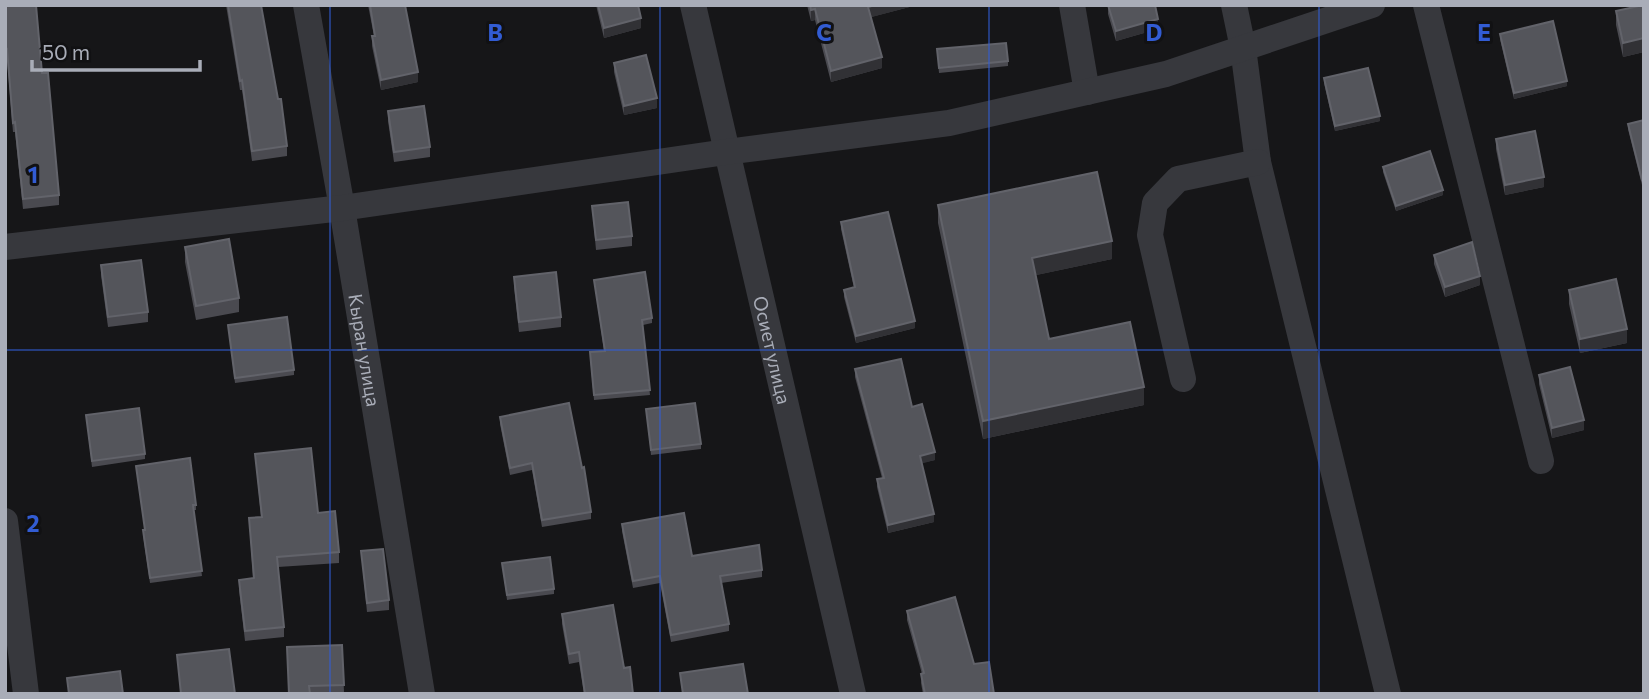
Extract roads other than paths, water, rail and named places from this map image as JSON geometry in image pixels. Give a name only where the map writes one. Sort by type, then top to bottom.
[{"type":"street","name":"Кыран улица","points":[[306,5],[422,694]]},
{"type":"street","name":"Осиет улица","points":[[693,5],[853,694]]},
{"type":"street","points":[[1072,5],[1087,92]]},
{"type":"street","points":[[1234,5],[1243,48],[1258,162],[1388,694]]},
{"type":"street","points":[[5,247],[342,208],[726,152],[949,123],[1166,74],[1372,5]]},
{"type":"street","points":[[1426,5],[1541,461]]},
{"type":"street","points":[[1182,379],[1150,235],[1155,203],[1178,179],[1258,162]]},
{"type":"street","points":[[5,521],[26,694]]}]
